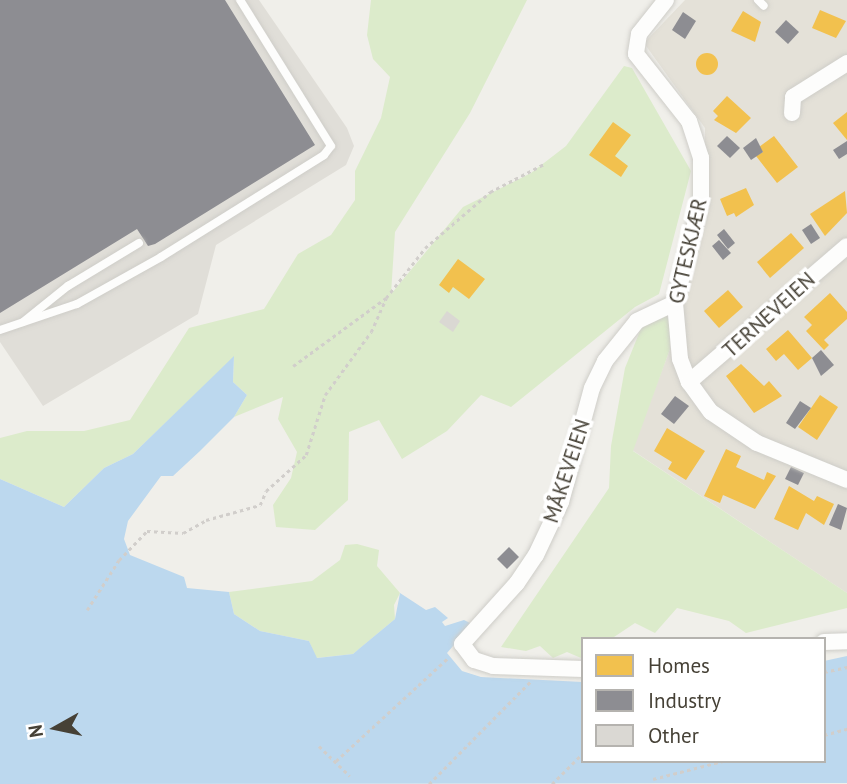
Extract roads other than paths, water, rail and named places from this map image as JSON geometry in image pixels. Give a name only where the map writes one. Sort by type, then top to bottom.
[{"type":"street","name":"GYTESKJÆR","points":[[666,0],[635,45],[640,63],[689,121],[701,158],[701,202],[675,303],[675,341],[690,382],[711,412],[757,443],[847,480]]},
{"type":"street","points":[[792,113],[793,97],[847,62]]},
{"type":"street","name":"TERNEVEIEN","points":[[690,382],[847,246]]},
{"type":"street","name":"MÅKEVEIEN","points":[[581,669],[493,666],[474,660],[462,644],[517,583],[536,555],[561,502],[592,388],[606,360],[637,321],[675,303]]},
{"type":"street","points":[[826,642],[847,641]]},
{"type":"lane","points":[[0,330],[16,327],[77,304],[161,257],[324,155],[331,146],[240,0]]},
{"type":"lane","points":[[16,327],[68,286],[139,243]]},
{"type":"water","points":[[234,356],[233,382],[247,395],[234,417],[200,451],[173,476],[161,476],[128,521],[124,539],[130,555],[184,577],[187,588],[229,592],[234,614],[260,631],[309,641],[317,658],[353,654],[395,619],[400,593],[426,610],[435,607],[448,618],[442,622],[445,626],[464,620],[472,624],[447,653],[462,671],[481,677],[581,682],[581,763],[826,763],[826,661],[847,656],[847,783],[0,784],[0,479],[64,507],[104,468],[133,454]]}]
